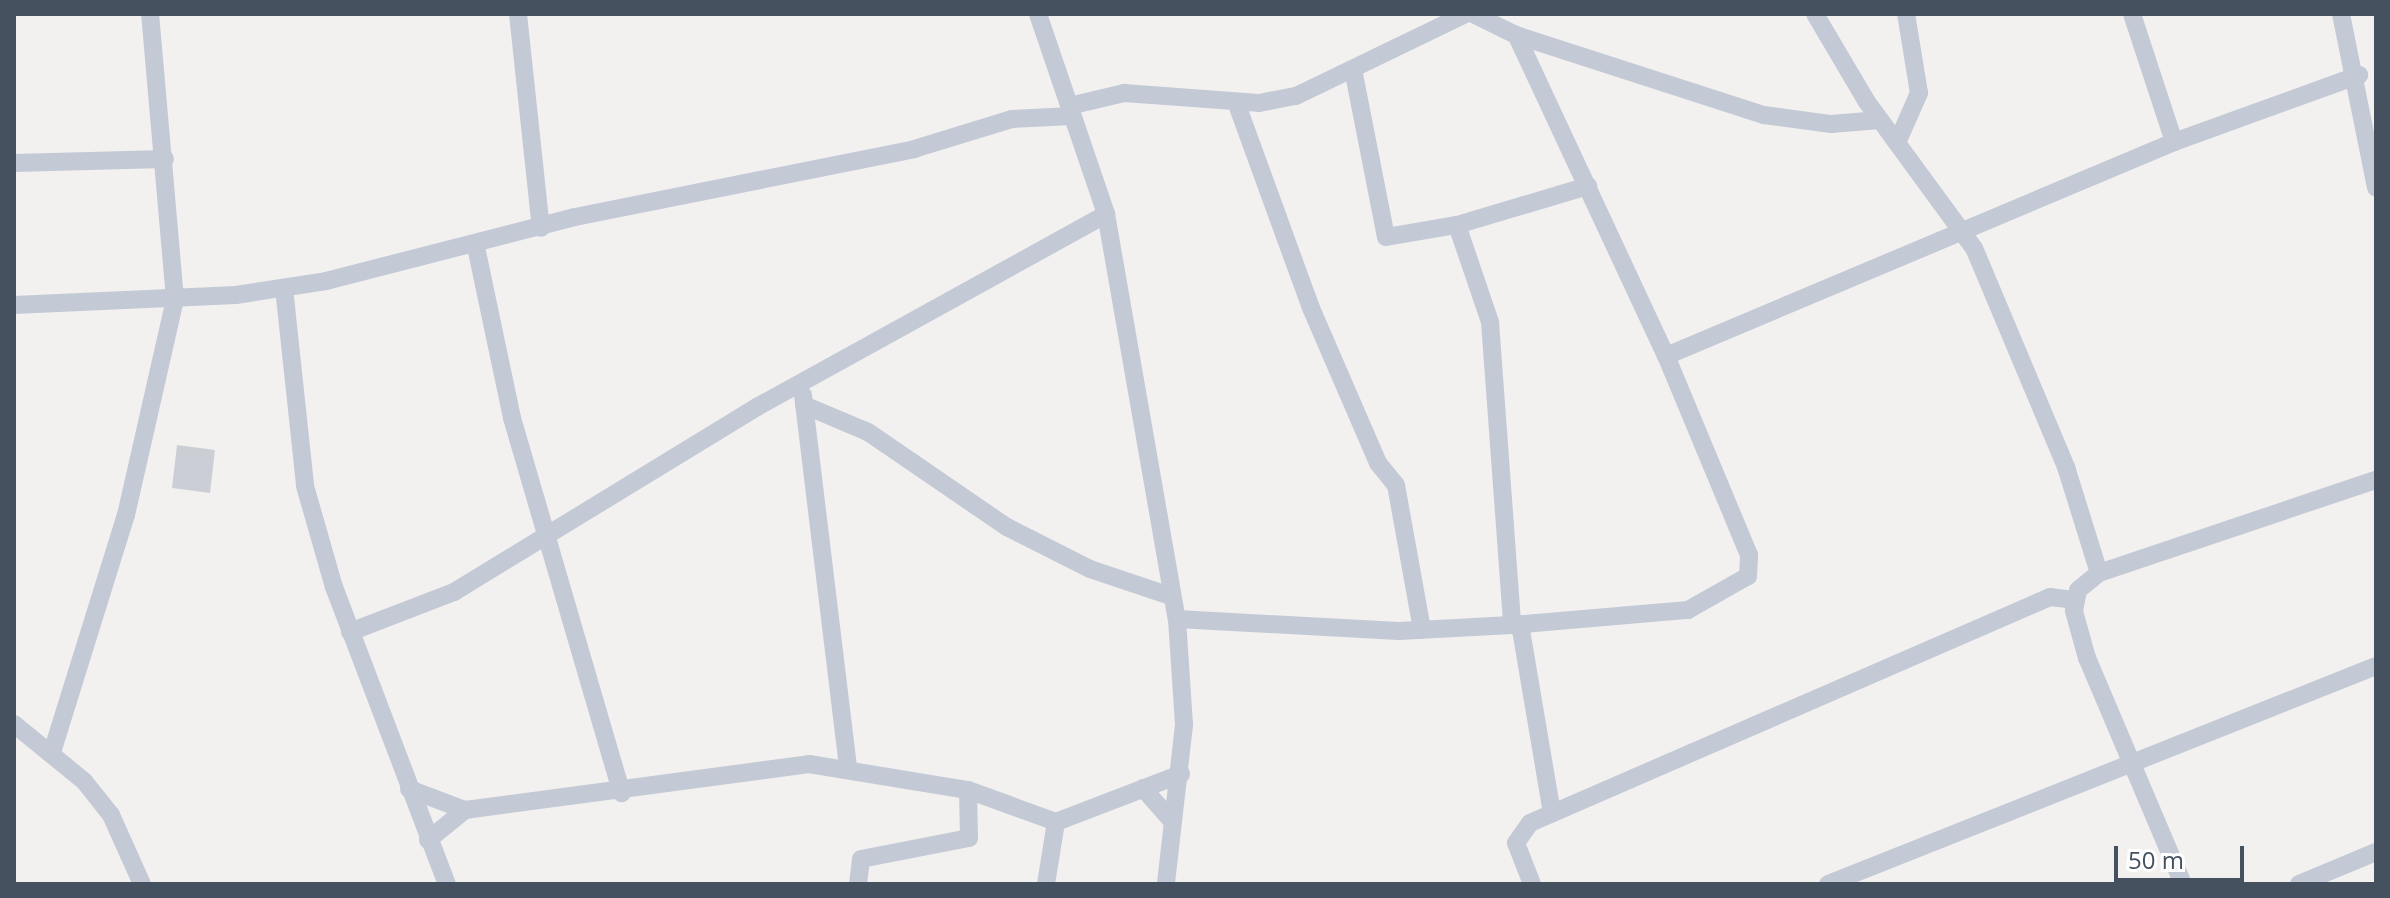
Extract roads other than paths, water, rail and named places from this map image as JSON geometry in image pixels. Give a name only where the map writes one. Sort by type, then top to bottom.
[{"type":"street","points":[[53,749],[126,515],[175,299],[150,14]]},
{"type":"street","points":[[518,14],[541,228]]},
{"type":"street","points":[[1038,14],[1106,214],[1170,596],[1177,619],[1181,774],[1171,820],[1166,884]]},
{"type":"street","points":[[14,305],[175,299],[284,288],[476,247],[541,228],[901,152],[1012,119],[1071,111],[1124,93],[1236,102],[1296,96],[1466,14]]},
{"type":"street","points":[[1473,14],[1516,35],[1764,115],[1831,124],[1880,120]]},
{"type":"street","points":[[1815,14],[1880,120],[1962,231],[2066,467],[2099,573]]},
{"type":"street","points":[[1897,143],[1919,93],[1906,14]]},
{"type":"street","points":[[2132,14],[2174,142]]},
{"type":"street","points":[[2341,14],[2359,75],[2373,143],[2376,188]]},
{"type":"street","points":[[1177,619],[1422,630],[1516,624],[1688,610],[1748,576],[1749,555],[1666,356],[1516,35]]},
{"type":"street","points":[[1353,69],[1386,237],[1457,225],[1588,186]]},
{"type":"street","points":[[1666,356],[2174,142],[2359,75]]},
{"type":"street","points":[[1236,102],[1311,308],[1378,463],[1396,485],[1422,630]]},
{"type":"street","points":[[14,163],[165,159]]},
{"type":"street","points":[[350,632],[454,592],[801,382],[1106,214]]},
{"type":"street","points":[[1457,225],[1490,322],[1516,624],[1552,813]]},
{"type":"street","points":[[476,247],[512,418],[622,793]]},
{"type":"street","points":[[284,288],[305,486],[350,632],[447,884]]},
{"type":"street","points":[[801,382],[848,769]]},
{"type":"street","points":[[804,405],[868,432],[1007,527],[1090,569],[1170,596]]},
{"type":"street","points":[[2074,600],[2099,573],[2376,480]]},
{"type":"street","points":[[1532,884],[1519,832],[1552,813],[2050,597],[2074,600]]},
{"type":"street","points":[[2074,600],[2087,658],[2183,884]]},
{"type":"street","points":[[1828,884],[2130,760],[2376,666]]},
{"type":"street","points":[[14,724],[53,749],[111,815],[142,884]]},
{"type":"street","points":[[409,789],[465,810],[622,793],[809,764],[968,790],[1056,822],[1181,774]]},
{"type":"street","points":[[1143,788],[1171,820]]},
{"type":"street","points":[[858,884],[861,859],[969,838],[968,790]]},
{"type":"street","points":[[428,840],[465,810]]},
{"type":"street","points":[[1046,884],[1056,822]]},
{"type":"street","points":[[2299,884],[2376,852]]}]
